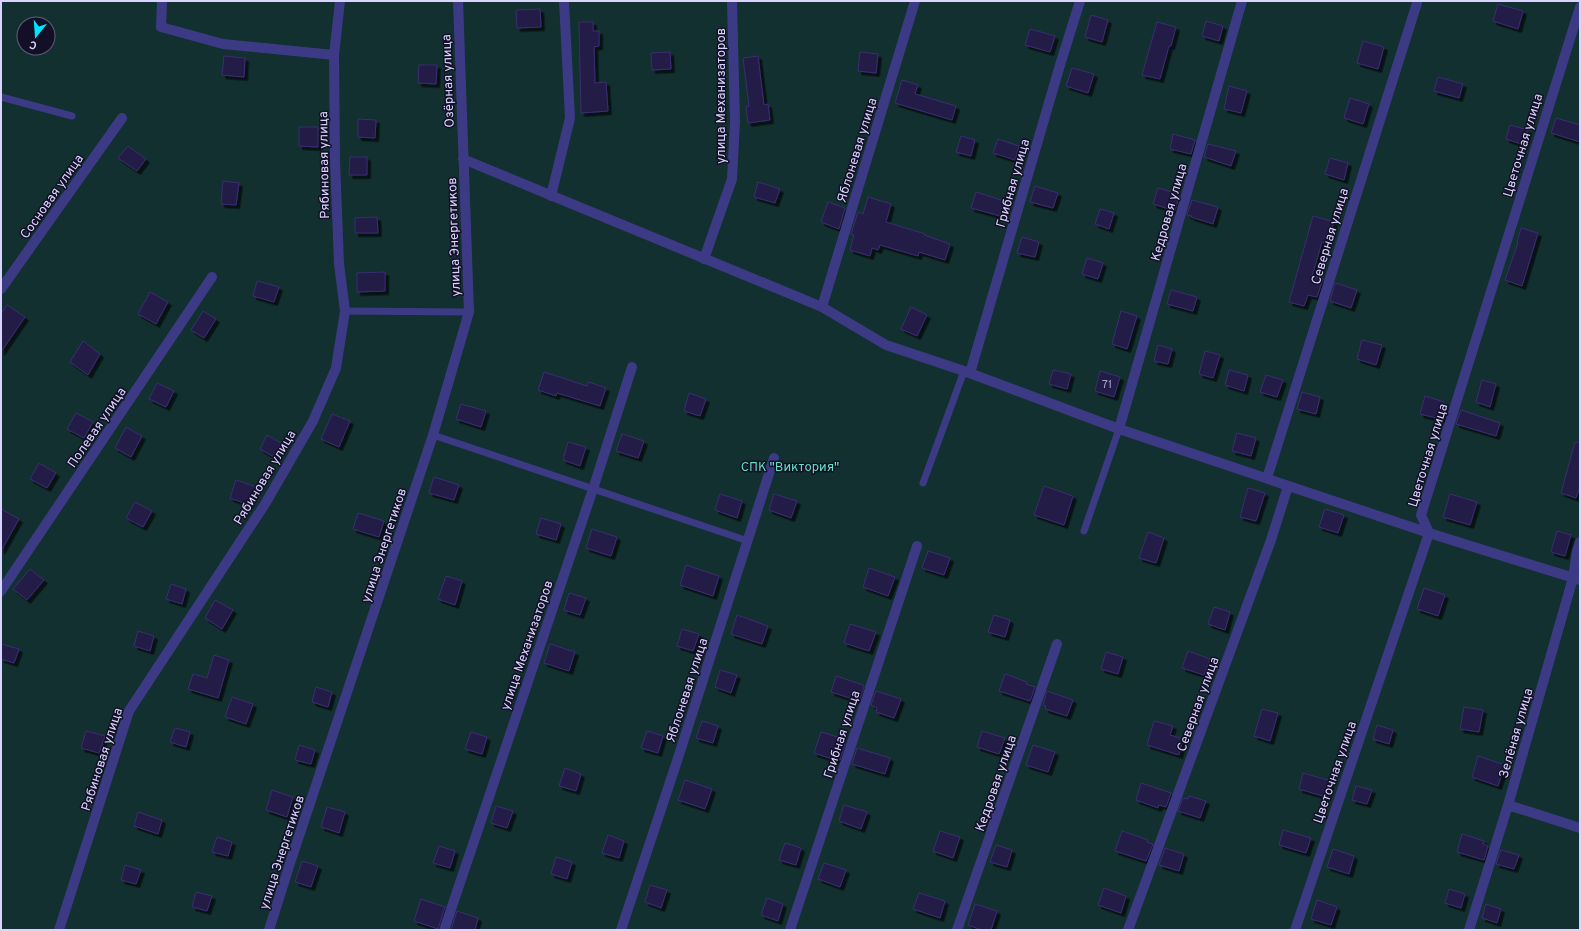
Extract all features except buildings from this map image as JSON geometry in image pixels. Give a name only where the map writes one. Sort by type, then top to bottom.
[{"type":"street","points":[[162,1],[161,27],[224,44],[334,55]]},
{"type":"street","name":"Рябиновая улица","points":[[60,930],[129,711],[265,504],[313,421],[336,368],[345,311],[339,264],[335,160],[334,55],[340,1]]},
{"type":"street","name":"Озёрная улица","points":[[458,1],[463,159]]},
{"type":"street","points":[[551,196],[570,118],[564,1]]},
{"type":"street","name":"улица Механизаторов","points":[[704,259],[732,180],[736,122],[732,1]]},
{"type":"street","name":"Яблоневая улица","points":[[822,307],[915,1]]},
{"type":"street","name":"Грибная улица","points":[[967,372],[1080,1]]},
{"type":"street","name":"Кедровая улица","points":[[1119,430],[1242,1]]},
{"type":"street","name":"Северная улица","points":[[1267,478],[1417,2]]},
{"type":"street","name":"Цветочная улица","points":[[1295,930],[1429,533],[1421,515],[1580,7]]},
{"type":"street","name":"Сосновая улица","points":[[1,289],[122,118]]},
{"type":"street","points":[[463,159],[822,307],[886,346],[967,372],[1119,430],[1429,533],[1577,579]]},
{"type":"street","name":"улица Энергетиков","points":[[269,930],[433,434],[469,312],[463,159]]},
{"type":"street","name":"Полевая улица","points":[[1,591],[212,277]]},
{"type":"street","name":"улица Механизаторов","points":[[444,930],[593,489],[632,367]]},
{"type":"street","name":"Яблоневая улица","points":[[621,930],[774,458]]},
{"type":"street","name":"Северная улица","points":[[1128,930],[1271,540],[1288,486]]},
{"type":"street","name":"Зелёная улица","points":[[1469,930],[1577,579],[1577,551],[1580,542]]},
{"type":"street","name":"Грибная улица","points":[[790,930],[917,546]]},
{"type":"street","name":"Кедровая улица","points":[[957,930],[1057,644]]},
{"type":"street","points":[[1508,805],[1580,828]]},
{"type":"lane","points":[[1,97],[72,116]]},
{"type":"lane","points":[[345,311],[469,312]]},
{"type":"lane","points":[[923,483],[967,372]]},
{"type":"lane","points":[[1084,531],[1119,430]]},
{"type":"lane","points":[[433,434],[748,541]]},
{"type":"green space","name":"СПК \"Виктория\"","points":[[1,1],[1580,1],[1580,930],[1,930]]}]
